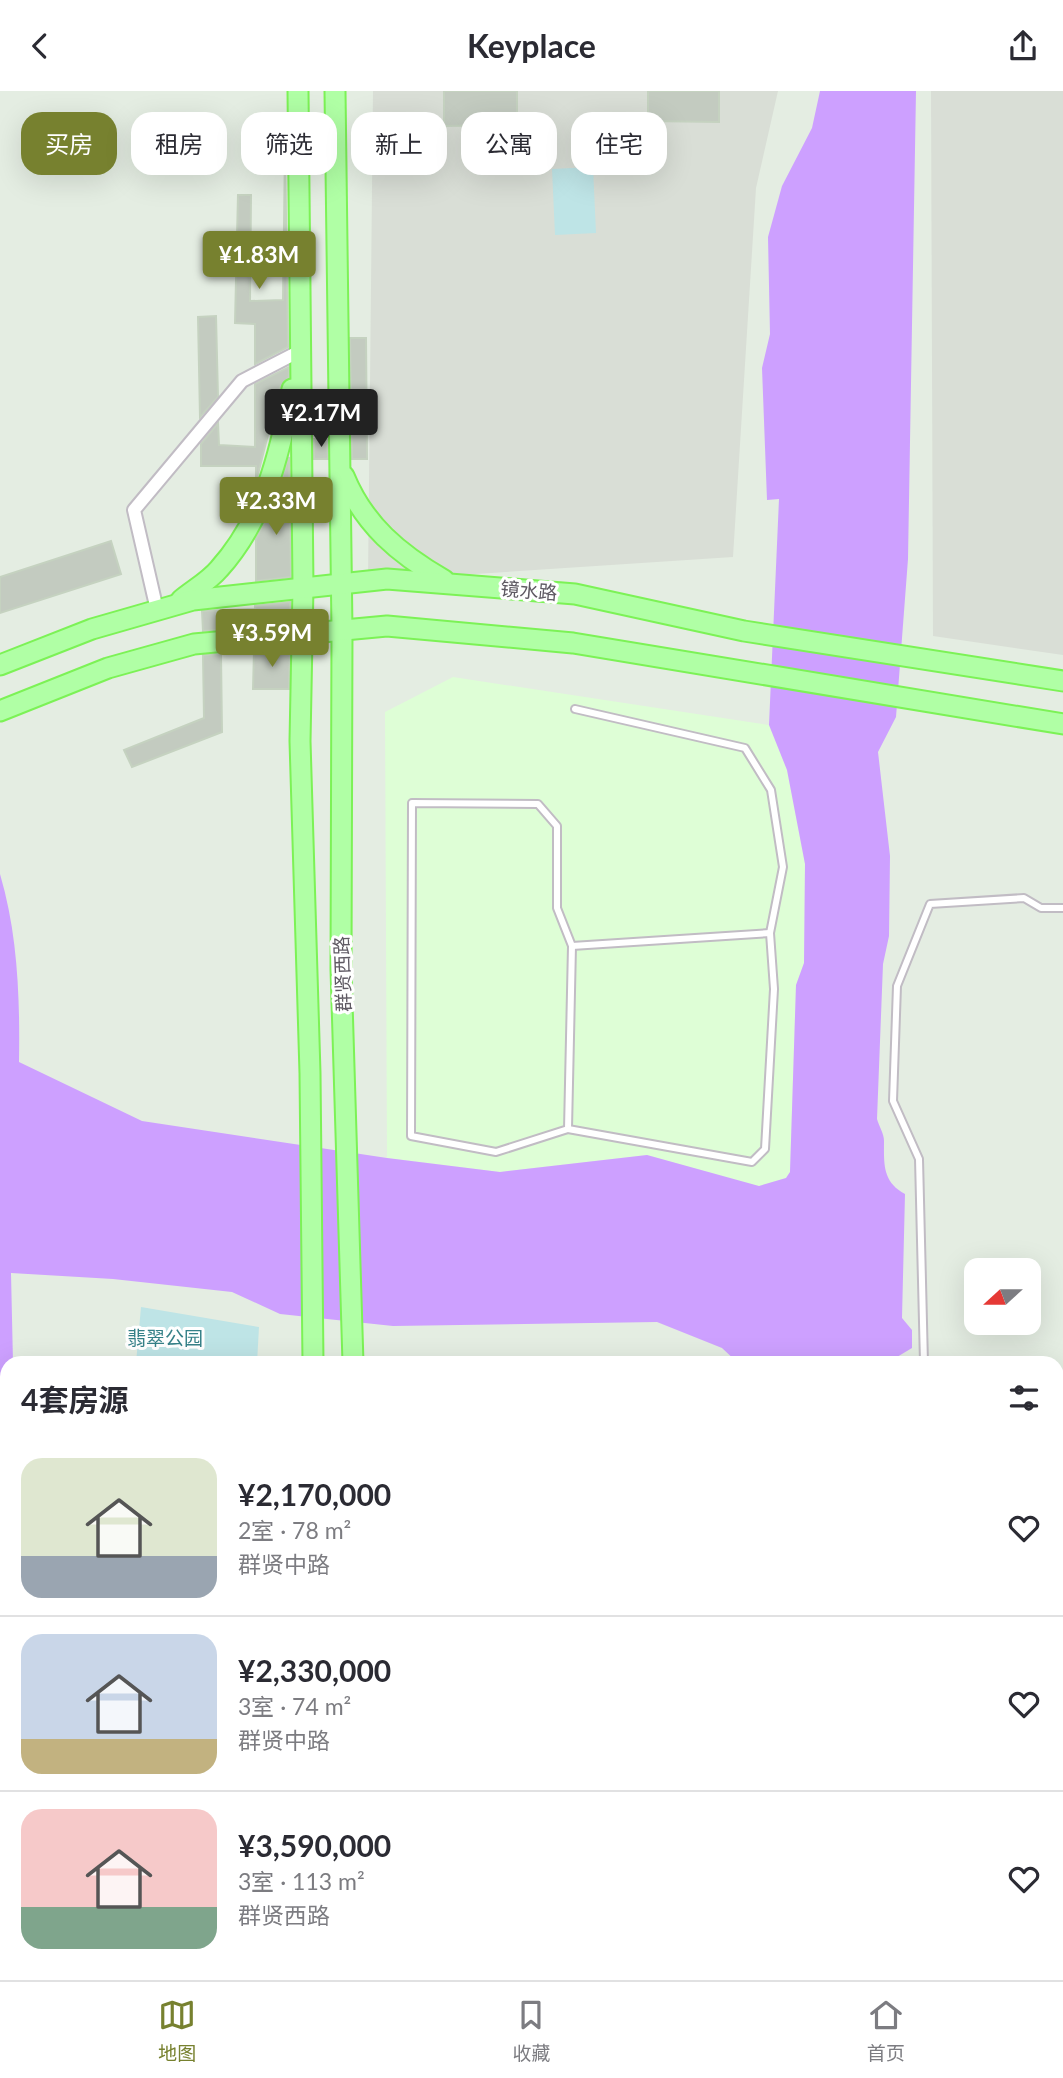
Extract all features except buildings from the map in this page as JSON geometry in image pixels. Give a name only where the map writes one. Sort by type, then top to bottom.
[{"type":"main road","points":[[166,607],[218,571],[251,527],[280,451],[300,351],[298,91]]},
{"type":"main road","name":"群贤西路","points":[[335,91],[342,630],[339,807],[353,1356]]},
{"type":"main road","name":"群贤西路","points":[[300,351],[303,587],[300,741],[310,1073],[313,1356]]},
{"type":"main road","points":[[340,464],[352,496],[380,535],[420,566],[451,584]]},
{"type":"main road","name":"镜水路","points":[[0,665],[92,629],[194,600],[387,579],[575,594],[744,631],[1063,681]]},
{"type":"main road","points":[[3,710],[108,669],[194,643],[387,626],[573,643],[748,675],[1063,725]]},
{"type":"street","points":[[166,607],[134,510],[242,381],[300,351]]},
{"type":"lane","points":[[568,1129],[572,946],[557,908],[557,826],[538,804],[412,803],[411,1136],[496,1152],[568,1129],[752,1162],[765,1149],[774,989],[770,933],[783,867],[771,790],[745,748],[575,709]]},
{"type":"lane","points":[[924,1356],[919,1159],[892,1101],[897,986],[930,904],[1024,898],[1041,908],[1063,908]]},
{"type":"lane","points":[[572,946],[770,933]]},
{"type":"shaded area","points":[[373,91],[778,91],[756,188],[733,557],[368,581],[372,175],[447,175],[447,112],[373,112]]},
{"type":"shaded area","points":[[820,91],[916,91],[908,559],[896,717],[878,752],[890,856],[889,936],[883,964],[877,1119],[884,1138],[888,1178],[905,1194],[902,1318],[912,1330],[912,1348],[899,1356],[731,1356],[722,1348],[657,1322],[393,1326],[280,1314],[232,1292],[113,1279],[11,1273],[13,1356],[0,1356],[0,874],[11,920],[17,967],[19,1062],[142,1121],[500,1172],[647,1155],[759,1186],[786,1178],[790,1172],[796,985],[804,963],[805,864],[787,770],[769,725],[779,499],[767,500],[762,368],[770,334],[768,237],[782,186],[812,128]]},
{"type":"shaded area","points":[[931,91],[1063,91],[1063,655],[933,636]]},
{"type":"shaded area","points":[[453,677],[769,725],[787,770],[805,864],[804,963],[796,985],[790,1172],[786,1178],[759,1187],[647,1155],[500,1172],[387,1158],[385,712]]},
{"type":"green space","points":[[571,168],[571,175],[593,175],[596,233],[555,235],[552,175],[557,175],[557,169]]},
{"type":"green space","name":"翡翠公园","points":[[141,1307],[259,1327],[257,1356],[137,1356]]}]
